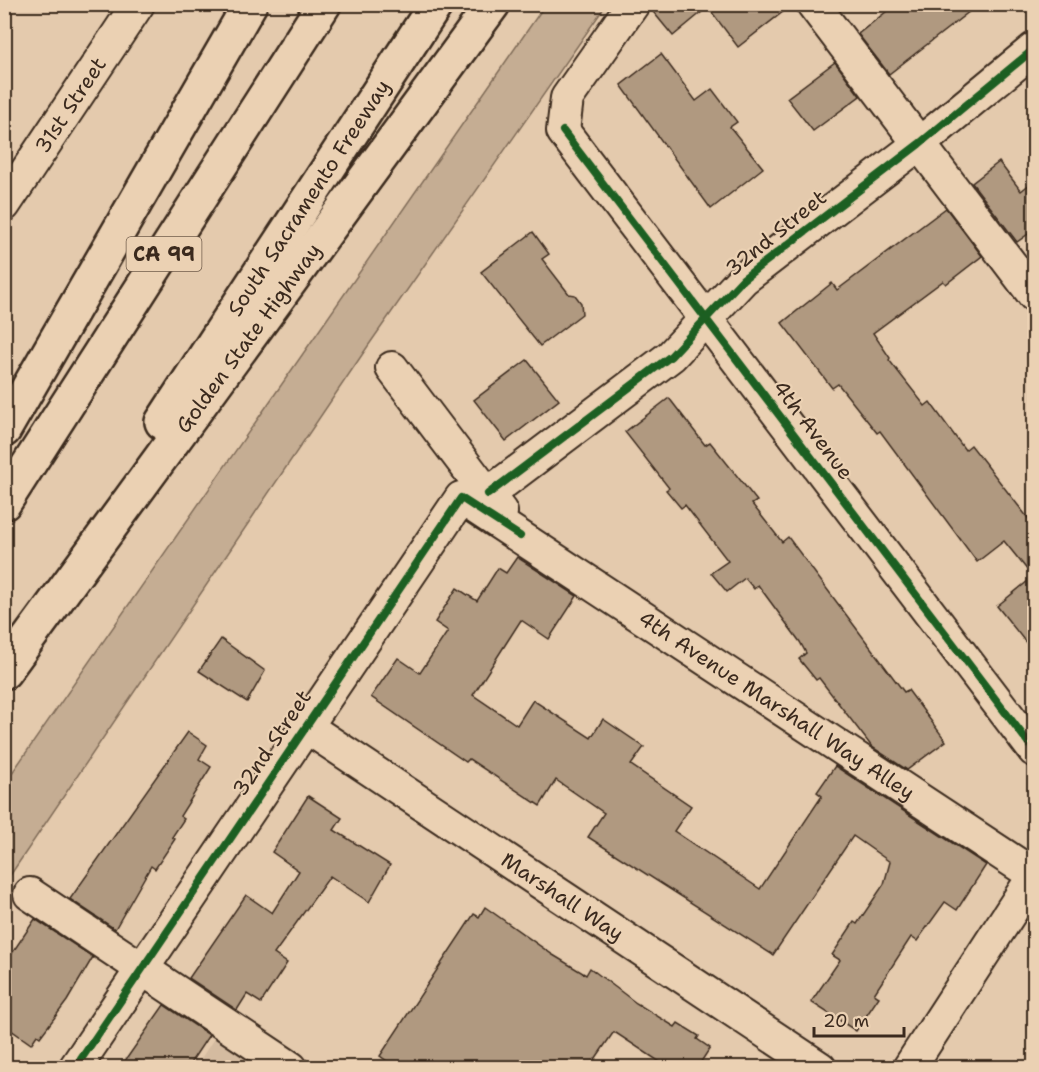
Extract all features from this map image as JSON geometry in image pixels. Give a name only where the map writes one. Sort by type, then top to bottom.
[{"type":"highway","points":[[4,430],[250,4]]},
{"type":"highway","name":"CA 99","points":[[4,503],[324,4]]},
{"type":"highway","name":"South Sacramento Freeway","points":[[4,662],[436,4]]},
{"type":"highway","name":"Golden State Highway","points":[[4,672],[493,4]]},
{"type":"street","name":"4th Avenue","points":[[633,4],[567,98],[563,131],[1034,747]]},
{"type":"street","points":[[813,4],[1035,295]]},
{"type":"street","name":"31st Street","points":[[6,201],[128,9]]},
{"type":"street","name":"32nd Street","points":[[488,494],[671,356],[743,279],[919,144],[1035,49]]},
{"type":"street","points":[[392,368],[520,536]]},
{"type":"street","name":"32nd Street","points":[[75,1068],[461,498],[520,536]]},
{"type":"street","name":"4th Avenue Marshall Way Alley","points":[[520,536],[799,731],[1035,876]]},
{"type":"street","name":"Marshall Way","points":[[305,726],[820,1068]]},
{"type":"street","points":[[915,1064],[1035,876]]},
{"type":"street","points":[[30,894],[291,1068]]},
{"type":"shaded area","points":[[545,5],[606,5],[368,346],[5,883],[5,783]]},
{"type":"shaded area","points":[[218,1032],[273,1068],[195,1068]]},
{"type":"building","points":[[651,4],[793,4],[738,47],[708,7],[673,36],[650,8]]},
{"type":"building","points":[[896,4],[979,4],[889,74],[858,34]]},
{"type":"building","points":[[661,54],[696,101],[712,89],[737,122],[730,127],[763,168],[711,209],[621,85]]},
{"type":"building","points":[[835,62],[860,96],[813,131],[787,98]]},
{"type":"building","points":[[999,162],[1021,191],[1035,180],[1035,229],[1017,242],[972,183]]},
{"type":"building","points":[[946,208],[982,256],[946,284],[943,281],[873,333],[890,358],[889,360],[925,406],[930,402],[965,450],[971,445],[1035,527],[1035,654],[997,606],[1033,577],[1004,541],[977,562],[880,431],[877,433],[838,384],[832,388],[782,323],[832,283],[837,290]]},
{"type":"building","points":[[533,232],[549,254],[542,259],[569,294],[575,295],[581,303],[582,314],[540,346],[481,272]]},
{"type":"building","points":[[527,360],[559,400],[506,441],[474,400]]},
{"type":"building","points":[[669,398],[705,445],[710,442],[757,501],[752,504],[782,542],[788,537],[904,692],[908,690],[946,741],[907,770],[872,747],[819,678],[816,680],[799,659],[806,653],[800,642],[758,585],[754,589],[745,578],[727,592],[711,573],[728,561],[685,505],[681,508],[666,490],[669,488],[625,432]]},
{"type":"building","points":[[517,557],[577,596],[549,639],[521,620],[473,695],[517,725],[533,700],[591,738],[603,719],[644,747],[631,765],[691,806],[674,831],[760,889],[822,796],[817,792],[835,766],[986,865],[957,910],[945,902],[917,941],[911,937],[874,994],[879,997],[856,1031],[811,1002],[840,960],[832,955],[854,922],[857,924],[884,884],[890,862],[853,836],[773,955],[588,837],[604,813],[556,780],[540,806],[469,759],[466,762],[371,697],[398,658],[420,673],[448,631],[435,622],[457,588],[477,601],[498,568],[506,573]]},
{"type":"building","points":[[221,639],[265,671],[247,702],[199,671]]},
{"type":"building","points":[[188,732],[207,745],[199,759],[211,767],[180,816],[184,819],[172,837],[175,839],[155,869],[151,866],[115,929],[70,899]]},
{"type":"building","points":[[308,796],[342,818],[334,830],[390,865],[369,902],[330,876],[274,954],[287,963],[261,1003],[247,994],[237,1010],[189,978],[246,895],[272,913],[299,871],[272,852]]},
{"type":"building","points":[[485,907],[553,955],[586,975],[590,968],[636,1003],[675,1027],[678,1023],[699,1036],[697,1039],[710,1048],[697,1068],[669,1068],[616,1033],[613,1033],[589,1068],[397,1068],[380,1056],[474,914],[479,917]]},
{"type":"building","points":[[35,919],[93,957],[67,1001],[40,1037],[37,1035],[31,1044],[4,1025],[4,965]]},
{"type":"building","points":[[164,1005],[209,1035],[187,1068],[120,1068]]},
{"type":"cycle path","points":[[488,494],[671,356],[743,279],[919,144],[1034,49]]},
{"type":"cycle path","points":[[563,131],[1034,750]]},
{"type":"cycle path","points":[[75,1068],[461,498],[520,536]]}]
